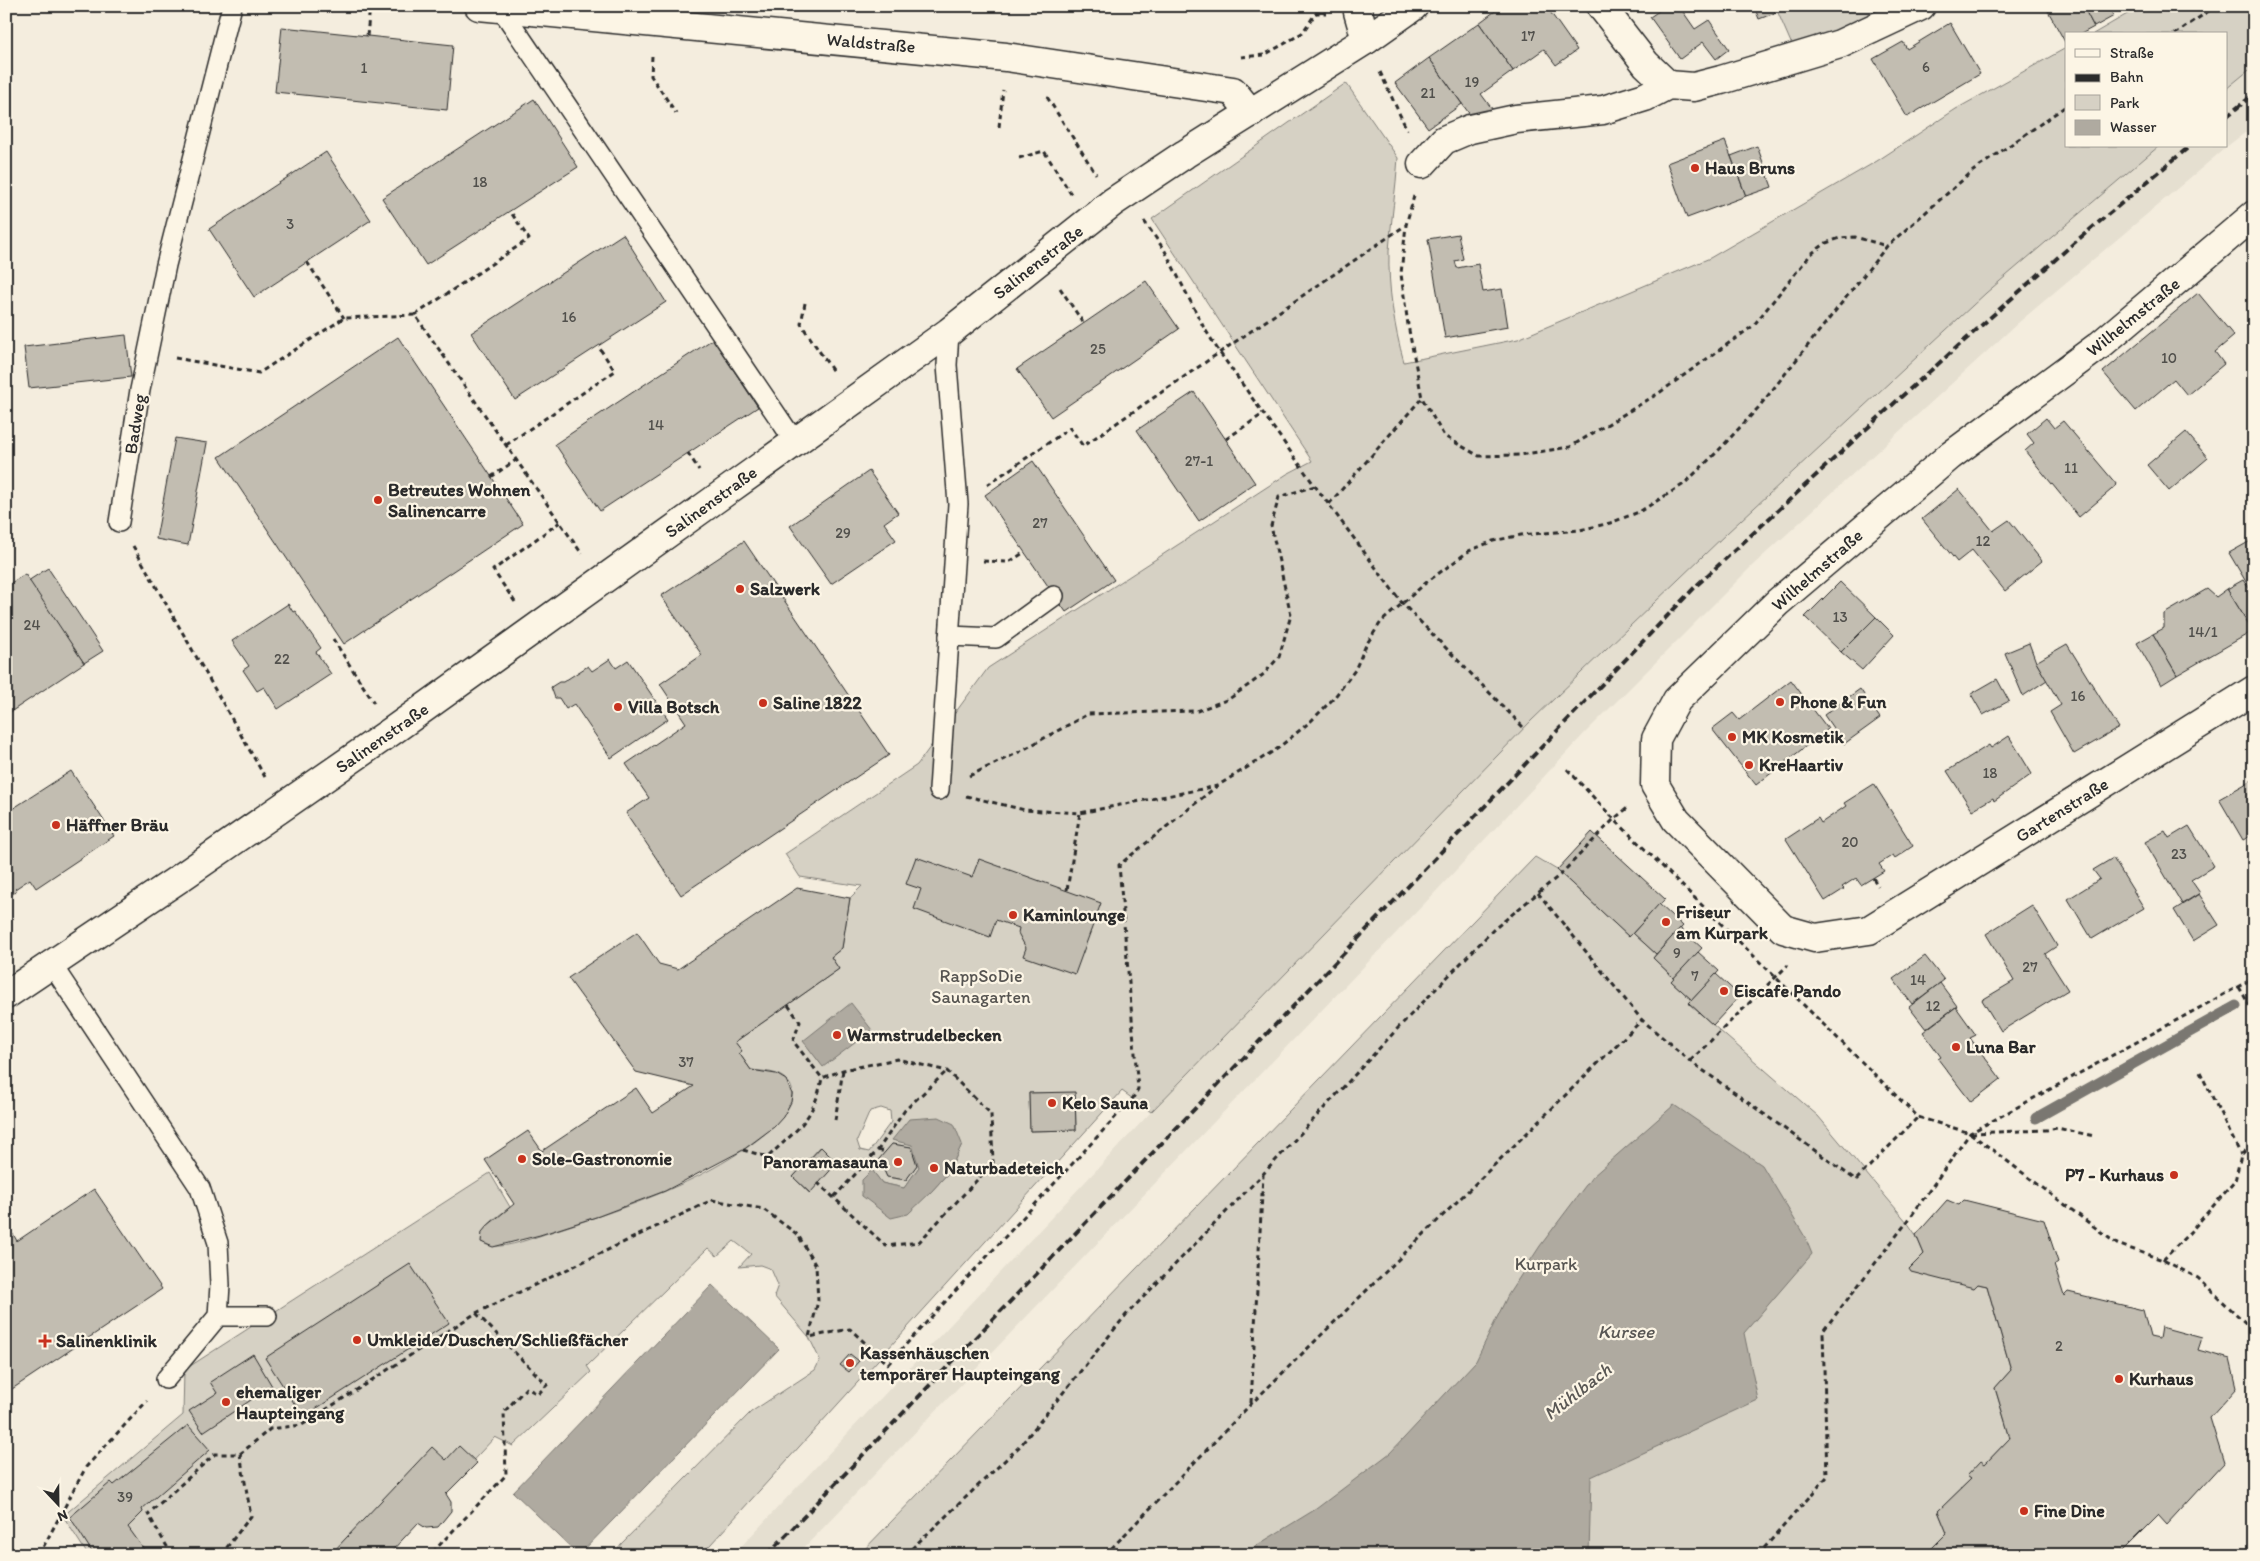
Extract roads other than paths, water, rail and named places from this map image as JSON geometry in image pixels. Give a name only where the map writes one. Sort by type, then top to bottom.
[{"type":"street","points":[[1359,6],[1358,12],[1366,40]]},
{"type":"street","name":"Salinenstraße","points":[[6,995],[392,731],[949,332],[1113,202],[1366,40],[1414,6]]},
{"type":"street","points":[[1602,6],[1646,64],[1668,85]]},
{"type":"street","points":[[1422,164],[1444,140],[1470,129],[1516,119],[1603,110],[1645,97],[1668,85],[1694,87],[1774,66],[1840,44],[1921,6]]},
{"type":"street","name":"Waldstraße","points":[[490,8],[896,45],[1035,61],[1233,91],[1251,113]]},
{"type":"street","name":"Wilhelmstraße","points":[[1869,930],[1815,938],[1783,929],[1676,820],[1655,785],[1656,739],[1664,724],[1677,700],[1778,602],[1950,456],[2100,345],[2254,215]]},
{"type":"street","name":"Gartenstraße","points":[[1869,930],[2254,690]]},
{"type":"lane","name":"Badweg","points":[[119,522],[148,353],[166,265],[232,6]]},
{"type":"lane","points":[[490,8],[795,442]]},
{"type":"lane","points":[[939,790],[958,504],[947,365],[949,332]]},
{"type":"lane","points":[[949,636],[996,638],[1054,596]]},
{"type":"lane","points":[[52,965],[200,1188],[218,1243],[220,1286],[218,1316],[166,1379]]},
{"type":"lane","points":[[218,1316],[267,1316]]},
{"type":"water","name":"Warmstrudelbecken","points":[[851,1003],[872,1030],[823,1067],[803,1041]]},
{"type":"water","name":"Kursee","points":[[1674,1105],[1762,1165],[1805,1237],[1812,1254],[1744,1333],[1758,1400],[1591,1477],[1589,1555],[1241,1555],[1316,1509],[1390,1453],[1476,1361],[1508,1295],[1540,1246],[1592,1177]]},
{"type":"water","name":"Naturbadeteich","points":[[939,1117],[954,1124],[962,1144],[949,1172],[908,1214],[891,1218],[862,1196],[862,1180],[872,1170],[882,1183],[904,1188],[919,1167],[912,1145],[892,1140],[909,1119]]},
{"type":"water","points":[[712,1285],[779,1349],[579,1555],[513,1492]]},
{"type":"waterway","points":[[2036,1118],[2236,1006]]},
{"type":"railway","points":[[2228,115],[2254,94]]},
{"type":"railway","points":[[767,1555],[1697,585],[1901,397],[2074,243],[2188,148]]},
{"type":"place","name":"Haus Bruns","points":[[1695,168]]},
{"type":"place","name":"Betreutes Wohnen Salinencarre","points":[[378,500]]},
{"type":"place","name":"Salzwerk","points":[[740,589]]},
{"type":"place","name":"Phone & Fun","points":[[1780,702]]},
{"type":"place","name":"Saline 1822","points":[[763,703]]},
{"type":"place","name":"Villa Botsch","points":[[618,707]]},
{"type":"place","name":"MK Kosmetik","points":[[1732,737]]},
{"type":"place","name":"KreHaartiv","points":[[1749,765]]},
{"type":"place","name":"Häffner Bräu","points":[[56,825]]},
{"type":"place","name":"Kaminlounge","points":[[1013,915]]},
{"type":"place","name":"Friseur am Kurpark","points":[[1666,922]]},
{"type":"place","name":"Eiscafe Pando","points":[[1724,991]]},
{"type":"place","name":"Warmstrudelbecken","points":[[837,1035]]},
{"type":"place","name":"Luna Bar","points":[[1956,1047]]},
{"type":"place","name":"Kelo Sauna","points":[[1052,1103]]},
{"type":"place","name":"Sole-Gastronomie","points":[[522,1159]]},
{"type":"place","name":"Panoramasauna","points":[[898,1162]]},
{"type":"place","name":"Naturbadeteich","points":[[934,1168]]},
{"type":"place","name":"P7 - Kurhaus","points":[[2174,1175]]},
{"type":"place","name":"Umkleide/Duschen/Schließfächer","points":[[357,1340]]},
{"type":"place","name":"Salinenklinik","points":[[45,1341]]},
{"type":"place","name":"Kassenhäuschen temporärer Haupteingang","points":[[850,1363]]},
{"type":"place","name":"Kurhaus","points":[[2119,1379]]},
{"type":"place","name":"ehemaliger Haupteingang","points":[[226,1402]]},
{"type":"place","name":"Fine Dine","points":[[2024,1511]]},
{"type":"park label","name":"RappSoDie Saunagarten","points":[[981,986]]},
{"type":"park label","name":"Kurpark","points":[[1546,1264]]},
{"type":"water label","name":"Mühlbach","points":[[1577,1391]]}]
